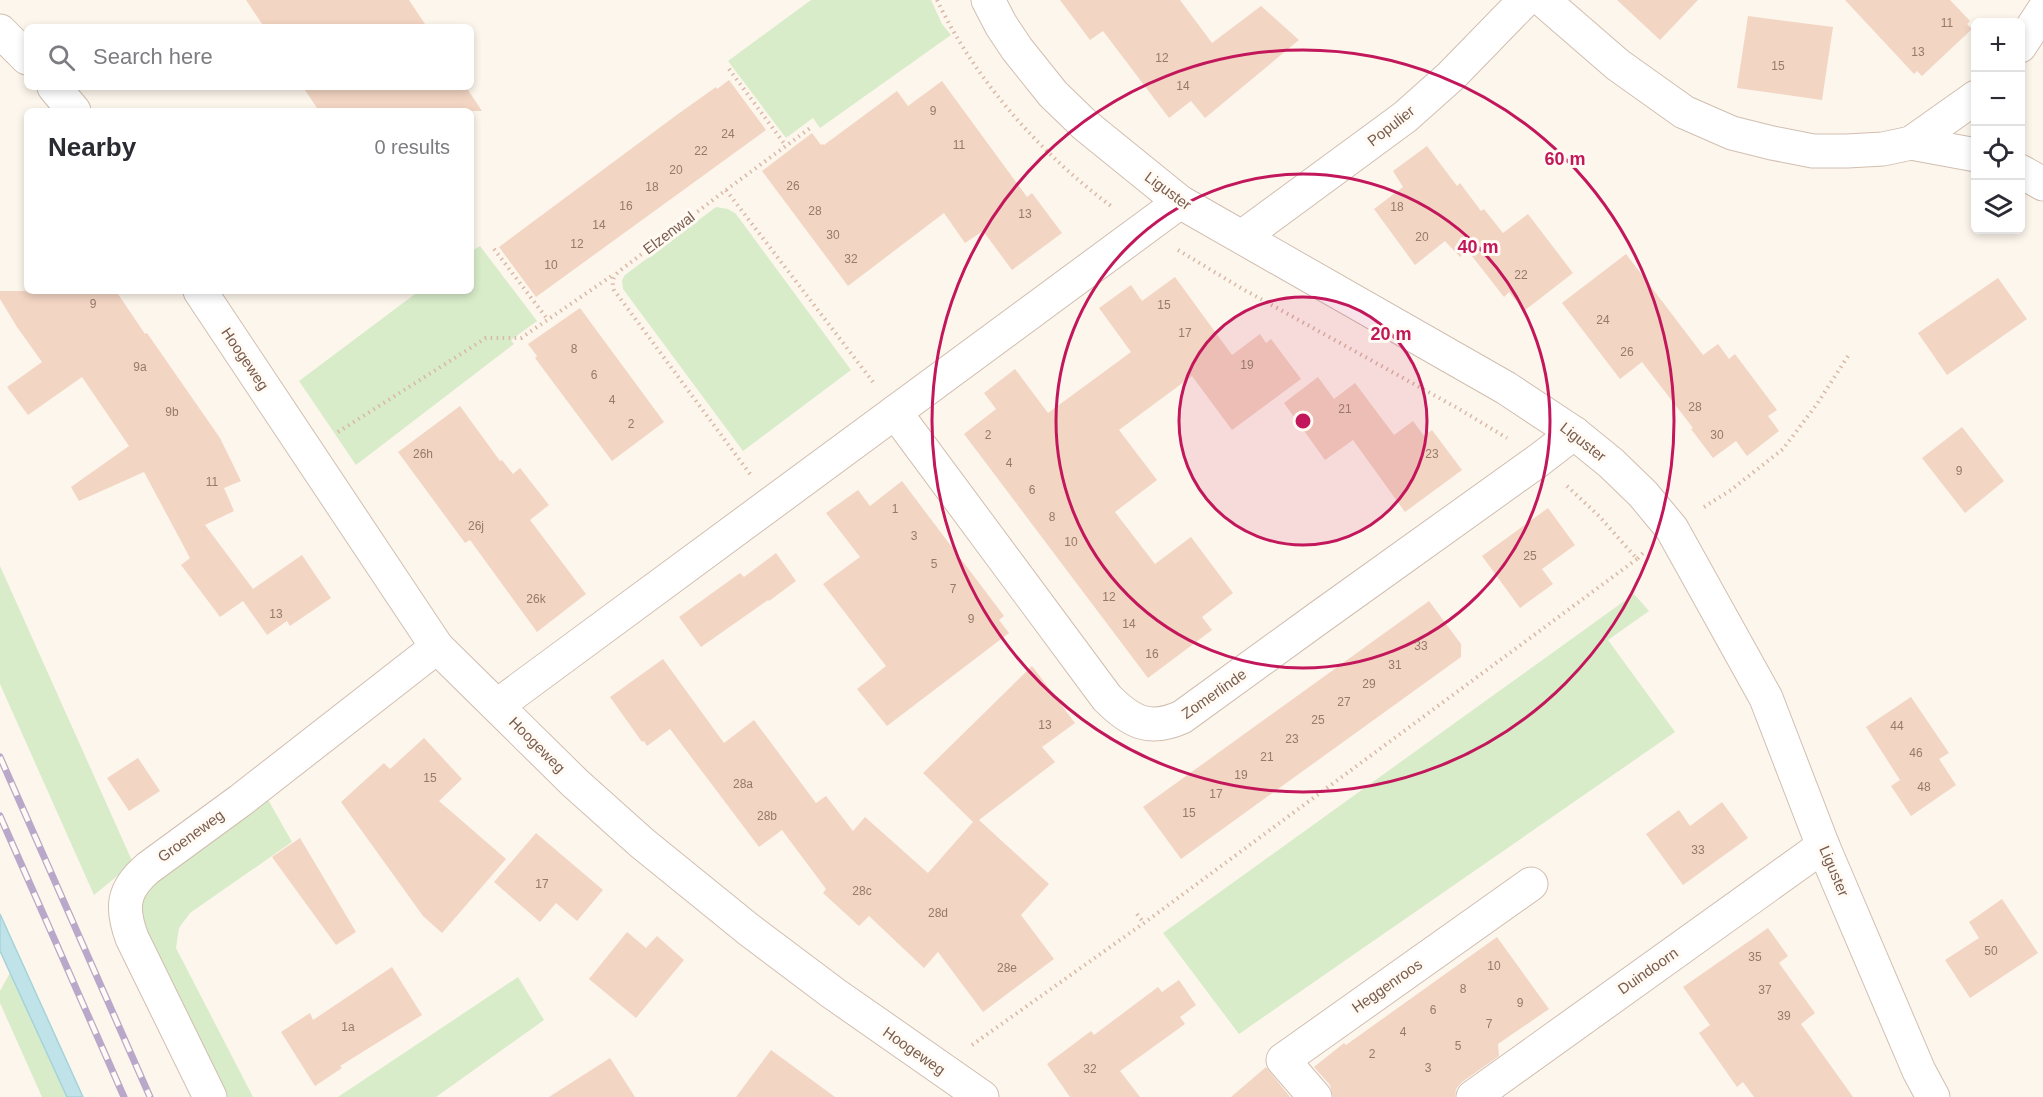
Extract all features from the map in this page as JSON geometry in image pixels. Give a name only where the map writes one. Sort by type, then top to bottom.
[{"type":"street","name":"Liguster","points":[[988,0],[1017,49],[1053,94],[1101,139],[1180,202],[1506,388],[1574,433],[1611,463],[1643,494],[1672,529],[1766,698],[1823,846],[1919,1071],[1933,1097]]},
{"type":"street","name":"Populier","points":[[1243,236],[1405,117],[1451,76],[1525,0]]},
{"type":"street","points":[[1543,0],[1618,65],[1652,90],[1684,112],[1732,133],[1813,151],[1883,149],[1911,143],[1971,154]]},
{"type":"street","points":[[2025,38],[2043,11]]},
{"type":"street","points":[[0,31],[24,55]]},
{"type":"street","points":[[56,90],[72,108]]},
{"type":"street","points":[[1911,143],[1971,101]]},
{"type":"street","points":[[2025,174],[2043,184]]},
{"type":"street","points":[[498,705],[1180,202]]},
{"type":"street","name":"Hoogeweg","points":[[202,294],[437,647],[575,783],[651,850],[748,929],[832,993],[982,1097]]},
{"type":"street","name":"Zomerlinde","points":[[895,412],[1107,698],[1123,714],[1136,722],[1153,724],[1168,724],[1182,717],[1574,433]]},
{"type":"street","name":"Groeneweg","points":[[210,1097],[132,938],[125,904],[128,891],[136,878],[148,868],[241,800],[437,647]]},
{"type":"street","name":"Duindoorn","points":[[1473,1097],[1823,846]]},
{"type":"street","name":"Heggenroos","points":[[1315,1097],[1283,1060],[1532,884]]},
{"type":"path","points":[[729,69],[786,146]]},
{"type":"path","name":"Elzenwal","points":[[307,452],[486,338],[521,338],[616,273],[813,126]]},
{"type":"path","points":[[726,190],[895,412]]},
{"type":"path","points":[[494,249],[548,320]]},
{"type":"path","points":[[616,273],[613,278],[614,290],[771,503]]},
{"type":"path","points":[[1672,529],[1731,489],[1783,449],[1817,404],[1850,353]]},
{"type":"path","points":[[939,1068],[1144,923],[1637,559]]},
{"type":"path","points":[[1137,914],[1144,923]]},
{"type":"green space","points":[[811,0],[931,0],[942,24],[951,35],[820,128],[813,118],[786,138],[728,61]]},
{"type":"green space","points":[[716,207],[728,209],[736,214],[851,370],[743,451],[623,289],[622,280],[625,275]]},
{"type":"green space","points":[[480,246],[537,321],[511,340],[514,344],[356,465],[299,381],[415,294],[474,294],[474,250]]},
{"type":"green space","points":[[0,566],[133,863],[94,895],[0,684]]},
{"type":"green space","points":[[1634,594],[1649,611],[1608,640],[1675,732],[1239,1034],[1163,933]]},
{"type":"green space","points":[[266,796],[292,842],[190,913],[179,928],[176,948],[253,1097],[220,1097],[138,923],[148,879]]},
{"type":"green space","points":[[10,973],[67,1097],[42,1097],[0,1003],[0,991]]},
{"type":"green space","points":[[518,977],[544,1020],[436,1097],[338,1097]]},
{"type":"water","points":[[0,914],[83,1097],[67,1097],[0,951]]},
{"type":"building","points":[[246,0],[409,0],[425,24],[262,24]]},
{"type":"building","points":[[1060,0],[1180,0],[1212,43],[1261,6],[1299,40],[1205,118],[1191,101],[1169,118],[1103,31],[1090,40]]},
{"type":"building","points":[[1617,0],[1698,0],[1660,40]]},
{"type":"building","points":[[1845,0],[1950,0],[1970,21],[1967,24],[1971,30],[1922,76],[1917,71],[1914,74]]},
{"type":"building","points":[[1748,16],[1833,27],[1822,100],[1737,88]]},
{"type":"building","points":[[729,80],[766,130],[536,297],[499,247],[678,114]]},
{"type":"building","points":[[942,81],[1027,197],[1032,193],[1062,233],[1012,270],[983,231],[965,243],[944,213],[848,286],[762,171],[812,133],[821,145],[824,145],[897,91],[908,106]]},
{"type":"building","points":[[305,90],[468,90],[482,111],[474,111],[474,108],[317,108]]},
{"type":"building","points":[[1427,146],[1457,186],[1460,183],[1481,211],[1484,209],[1503,233],[1528,214],[1573,273],[1524,311],[1509,292],[1504,297],[1468,251],[1460,257],[1445,241],[1415,265],[1374,209],[1403,187],[1393,171]]},
{"type":"building","points":[[1626,254],[1703,355],[1718,344],[1729,359],[1735,354],[1777,410],[1768,416],[1779,431],[1747,456],[1736,441],[1713,458],[1642,362],[1620,379],[1562,303]]},
{"type":"building","points":[[1175,277],[1232,355],[1260,334],[1266,343],[1271,339],[1301,379],[1232,430],[1192,376],[1119,430],[1157,480],[1115,512],[1155,564],[1191,537],[1233,593],[1202,617],[1212,630],[1148,678],[964,434],[996,409],[984,393],[1015,369],[1048,413],[1131,352],[1099,308],[1131,285],[1142,301]]},
{"type":"building","points":[[1998,278],[2027,319],[1947,375],[1918,333]]},
{"type":"building","points":[[0,291],[24,291],[24,294],[118,294],[220,438],[241,481],[224,488],[234,511],[205,525],[253,589],[302,555],[331,598],[290,626],[287,621],[267,635],[243,601],[220,617],[181,565],[190,558],[144,472],[79,501],[71,487],[129,446],[82,377],[28,415],[7,387],[42,362],[0,299]]},
{"type":"building","points":[[580,308],[664,422],[612,461],[535,358],[537,356],[528,344]]},
{"type":"building","points":[[1318,377],[1334,399],[1355,383],[1394,435],[1413,421],[1424,436],[1432,430],[1462,470],[1405,512],[1353,440],[1325,460],[1284,403]]},
{"type":"building","points":[[460,406],[500,461],[502,460],[513,474],[520,468],[549,505],[530,520],[586,594],[537,632],[470,540],[465,543],[398,452]]},
{"type":"building","points":[[1962,427],[2004,481],[1965,513],[1922,458]]},
{"type":"building","points":[[902,481],[1004,616],[999,620],[1009,633],[887,726],[857,689],[886,666],[823,584],[860,557],[826,513],[858,490],[870,506]]},
{"type":"building","points":[[1548,508],[1575,545],[1542,569],[1553,584],[1520,608],[1482,556]]},
{"type":"building","points":[[776,553],[796,581],[701,647],[679,617],[740,573],[744,577]]},
{"type":"building","points":[[1429,601],[1461,644],[1461,657],[1181,859],[1143,807]]},
{"type":"building","points":[[663,659],[724,743],[754,720],[816,803],[826,796],[853,831],[865,817],[928,873],[973,822],[923,773],[1032,666],[1075,723],[1042,747],[1055,762],[979,820],[1049,884],[1021,915],[1054,959],[983,1012],[938,952],[924,968],[869,916],[859,926],[823,893],[826,889],[782,830],[759,847],[670,729],[647,746],[644,741],[642,742],[610,697]]},
{"type":"building","points":[[1911,697],[1949,753],[1939,759],[1956,785],[1911,816],[1891,786],[1900,780],[1866,727]]},
{"type":"building","points":[[424,738],[462,779],[439,801],[506,859],[442,933],[423,916],[341,802],[384,763],[390,769]]},
{"type":"building","points":[[138,758],[160,791],[129,811],[107,778]]},
{"type":"building","points":[[1722,802],[1748,838],[1683,885],[1646,834],[1679,810],[1690,826]]},
{"type":"building","points":[[536,833],[603,890],[577,921],[556,903],[540,922],[494,882]]},
{"type":"building","points":[[300,838],[356,932],[336,945],[272,857]]},
{"type":"building","points":[[2002,899],[2038,953],[1970,998],[1945,960],[1979,938],[1969,922]]},
{"type":"building","points":[[1768,928],[1788,956],[1779,963],[1815,1013],[1801,1024],[1853,1097],[1754,1097],[1743,1082],[1737,1087],[1699,1033],[1710,1025],[1683,987]]},
{"type":"building","points":[[627,932],[646,948],[657,936],[684,960],[636,1018],[589,979]]},
{"type":"building","points":[[1497,937],[1549,1009],[1498,1044],[1499,1056],[1462,1082],[1456,1089],[1455,1097],[1333,1097],[1330,1085],[1314,1067],[1344,1043],[1346,1045]]},
{"type":"building","points":[[392,967],[422,1015],[340,1066],[342,1068],[315,1086],[281,1032],[310,1013],[313,1020]]},
{"type":"building","points":[[1179,980],[1196,1005],[1180,1017],[1185,1024],[1120,1071],[1140,1097],[1070,1097],[1047,1064],[1091,1031],[1094,1035],[1158,987],[1162,992]]},
{"type":"building","points":[[771,1050],[835,1097],[736,1097]]},
{"type":"building","points":[[610,1058],[635,1097],[549,1097]]},
{"type":"building","points":[[1266,1067],[1290,1097],[1231,1097]]},
{"type":"railway","points":[[0,757],[150,1097]]},
{"type":"railway","points":[[0,816],[124,1097]]}]
